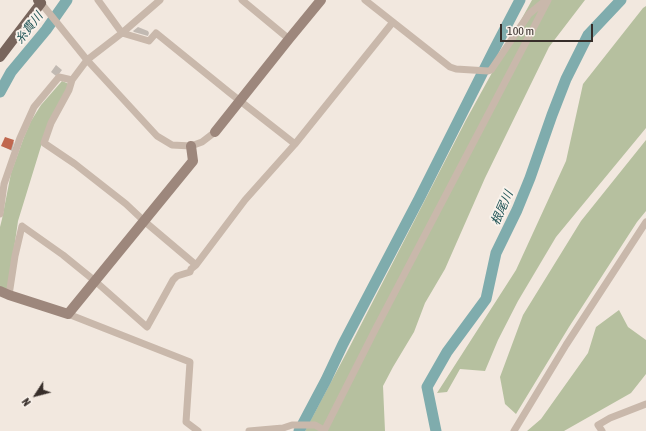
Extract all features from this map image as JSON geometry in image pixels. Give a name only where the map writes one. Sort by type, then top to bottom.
[{"type":"main road","points":[[0,56],[41,1]]},
{"type":"street","points":[[98,0],[122,33],[149,41],[156,33],[295,144]]},
{"type":"street","points":[[160,0],[122,33],[87,60],[72,80],[69,90],[51,123],[44,143],[75,164],[126,204],[196,265]]},
{"type":"street","points":[[242,0],[289,39]]},
{"type":"street","points":[[41,1],[87,60],[157,136],[172,145],[191,146],[202,142],[214,132],[321,0]]},
{"type":"street","points":[[365,0],[450,68],[476,71],[491,70],[529,14],[547,0]]},
{"type":"street","points":[[249,431],[283,428],[292,425],[315,425],[324,430],[547,0]]},
{"type":"street","points":[[198,431],[186,422],[190,362],[68,314],[4,293],[22,226],[63,255],[95,281],[146,327],[173,280],[177,276],[190,272],[196,265],[245,200],[295,144],[393,22]]},
{"type":"street","points":[[0,214],[4,184],[20,138],[34,108],[59,77],[72,80]]},
{"type":"street","points":[[68,314],[193,161],[191,146]]},
{"type":"street","points":[[514,431],[566,345],[646,222]]},
{"type":"street","points":[[602,431],[598,425],[610,418],[646,404]]},
{"type":"green space","points":[[532,0],[585,0],[549,47],[485,178],[445,269],[425,303],[414,332],[383,386],[385,431],[305,431],[466,120]]},
{"type":"green space","points":[[646,6],[646,128],[556,237],[518,301],[498,340],[485,371],[460,369],[447,392],[437,393],[516,270],[566,161],[583,84]]},
{"type":"green space","points":[[62,81],[69,84],[42,143],[18,221],[8,291],[0,287],[0,227],[11,173],[31,121],[41,105]]},
{"type":"green space","points":[[646,140],[646,211],[637,222],[569,327],[516,414],[505,404],[500,377],[523,315],[581,221]]},
{"type":"green space","points":[[619,310],[628,327],[646,340],[646,374],[631,393],[564,431],[527,431],[541,419],[588,353],[596,327]]},
{"type":"building","points":[[5,137],[14,140],[11,150],[1,146]]},
{"type":"waterway","name":"糸貫川","points":[[0,92],[11,72],[46,30],[67,0]]},
{"type":"waterway","points":[[299,431],[520,0]]},
{"type":"waterway","name":"根尾川","points":[[436,431],[427,387],[447,352],[486,299],[496,253],[517,210],[530,178],[566,79],[588,35],[621,0]]}]
